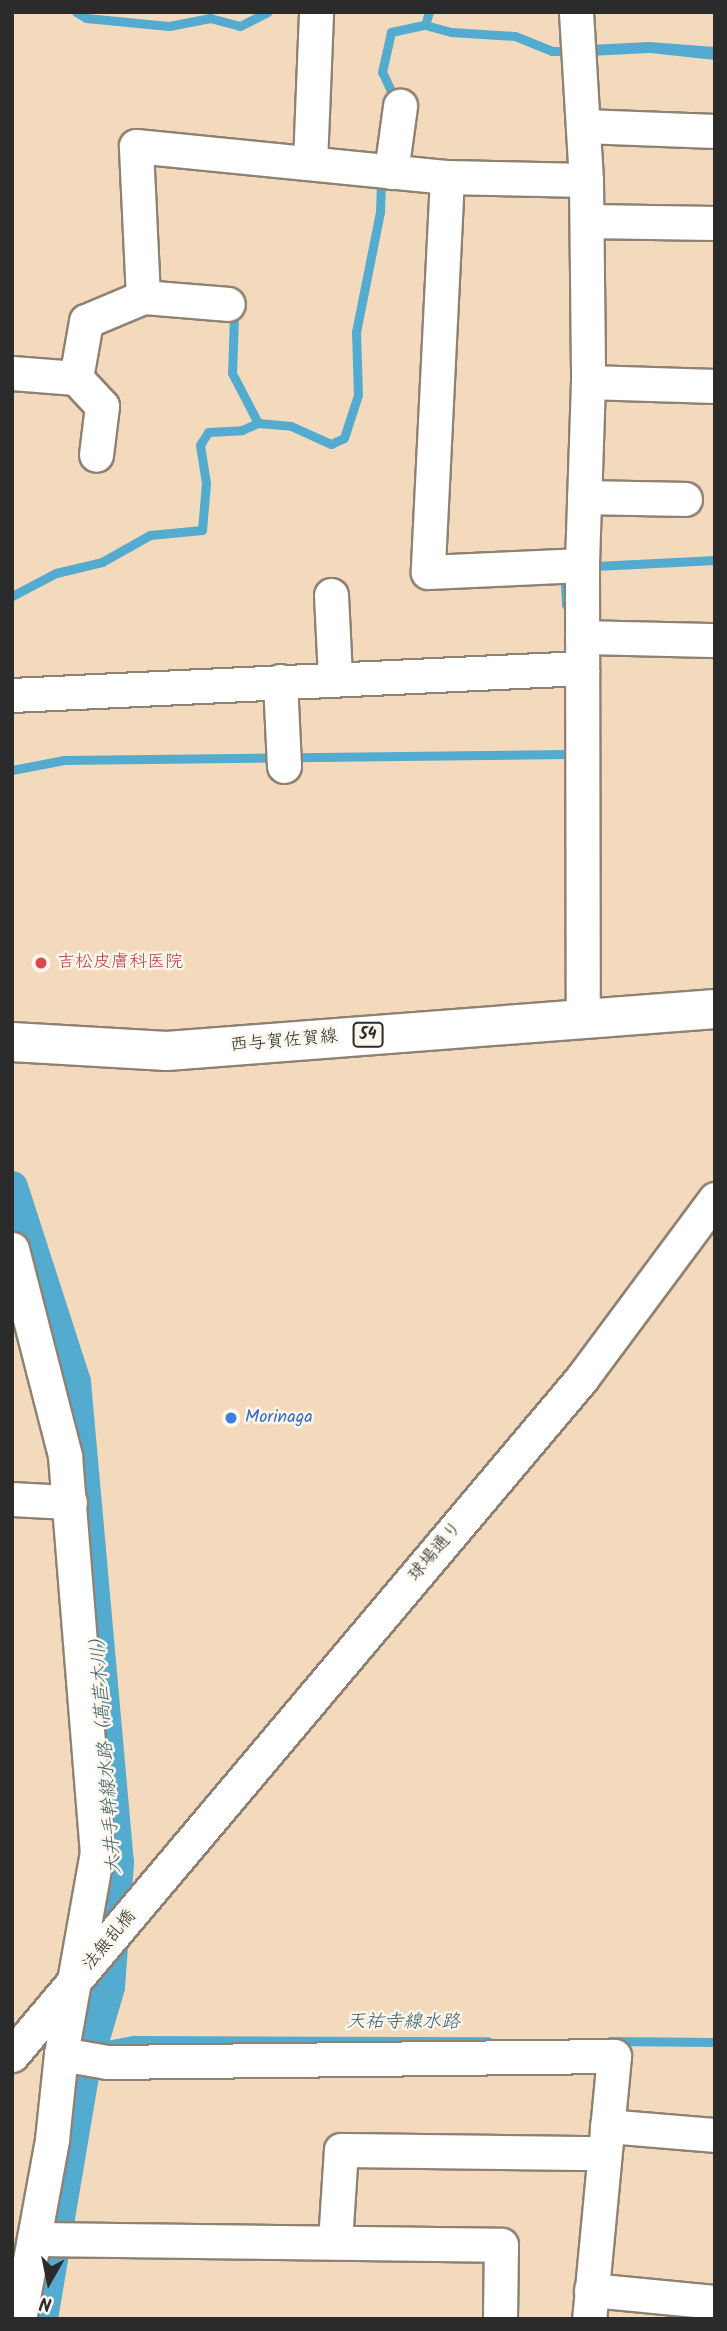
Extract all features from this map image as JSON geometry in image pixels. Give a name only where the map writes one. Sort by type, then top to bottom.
[{"type":"main road","name":"西与賀佐賀線","points":[[17,1042],[167,1051],[715,1009]]},
{"type":"street","points":[[310,163],[316,12]]},
{"type":"street","points":[[577,38],[586,180],[588,382],[582,565],[583,1018]]},
{"type":"street","points":[[382,171],[400,106]]},
{"type":"street","points":[[583,126],[715,131]]},
{"type":"street","points":[[143,297],[136,146],[447,177],[586,180]]},
{"type":"street","points":[[447,177],[428,572],[582,565]]},
{"type":"street","points":[[587,221],[715,223]]},
{"type":"street","points":[[76,378],[86,321],[143,297],[228,304]]},
{"type":"street","points":[[12,373],[76,378],[102,406],[96,455]]},
{"type":"street","points":[[588,382],[715,386]]},
{"type":"street","points":[[584,497],[685,499]]},
{"type":"street","points":[[331,596],[335,678]]},
{"type":"street","points":[[12,695],[335,678],[715,640]]},
{"type":"street","points":[[279,681],[284,759]]},
{"type":"street","name":"球場通り","points":[[147,1896],[582,1378],[715,1199]]},
{"type":"street","points":[[12,1249],[23,1326],[65,1456],[97,1852],[72,1986],[81,2058],[52,2140],[53,2240],[19,2319]]},
{"type":"street","points":[[12,1499],[70,1502]]},
{"type":"street","name":"法無乱橋","points":[[72,1986],[147,1896]]},
{"type":"street","points":[[12,2054],[72,1986]]},
{"type":"street","points":[[81,2058],[614,2056],[599,2144],[590,2305],[715,2302]]},
{"type":"street","points":[[335,2242],[341,2150],[599,2144],[715,2135]]},
{"type":"street","points":[[53,2240],[501,2245],[500,2319]]},
{"type":"water","points":[[649,42],[715,47],[715,60],[650,53],[589,56],[589,45]]},
{"type":"waterway","points":[[76,12],[86,18],[169,26],[210,18],[240,26],[268,12]]},
{"type":"waterway","points":[[425,25],[429,12]]},
{"type":"waterway","points":[[390,102],[392,93],[382,72],[391,32],[425,25],[451,32],[515,36],[552,51],[571,51]]},
{"type":"waterway","points":[[12,596],[56,573],[102,562],[150,535],[202,530],[206,483],[200,445],[208,432],[242,430],[258,423],[291,426],[331,444],[344,438],[358,395],[356,332],[380,212],[381,175]]},
{"type":"waterway","points":[[234,317],[232,373],[258,423]]},
{"type":"waterway","points":[[596,566],[715,560]]},
{"type":"waterway","points":[[565,585],[566,605]]},
{"type":"waterway","points":[[12,770],[64,760],[568,754],[568,745]]},
{"type":"waterway","name":"大井手幹線水路（萵苣木川）","points":[[12,1187],[75,1382],[118,1862],[109,1987],[83,2076],[42,2319]]},
{"type":"waterway","name":"天祐寺線水路","points":[[97,2047],[134,2040],[488,2041]]},
{"type":"waterway","name":"天祐寺線水路","points":[[610,2041],[715,2042]]},
{"type":"place","name":"吉松皮膚科医院","points":[[41,963]]},
{"type":"place","name":"Morinaga","points":[[231,1418]]}]
